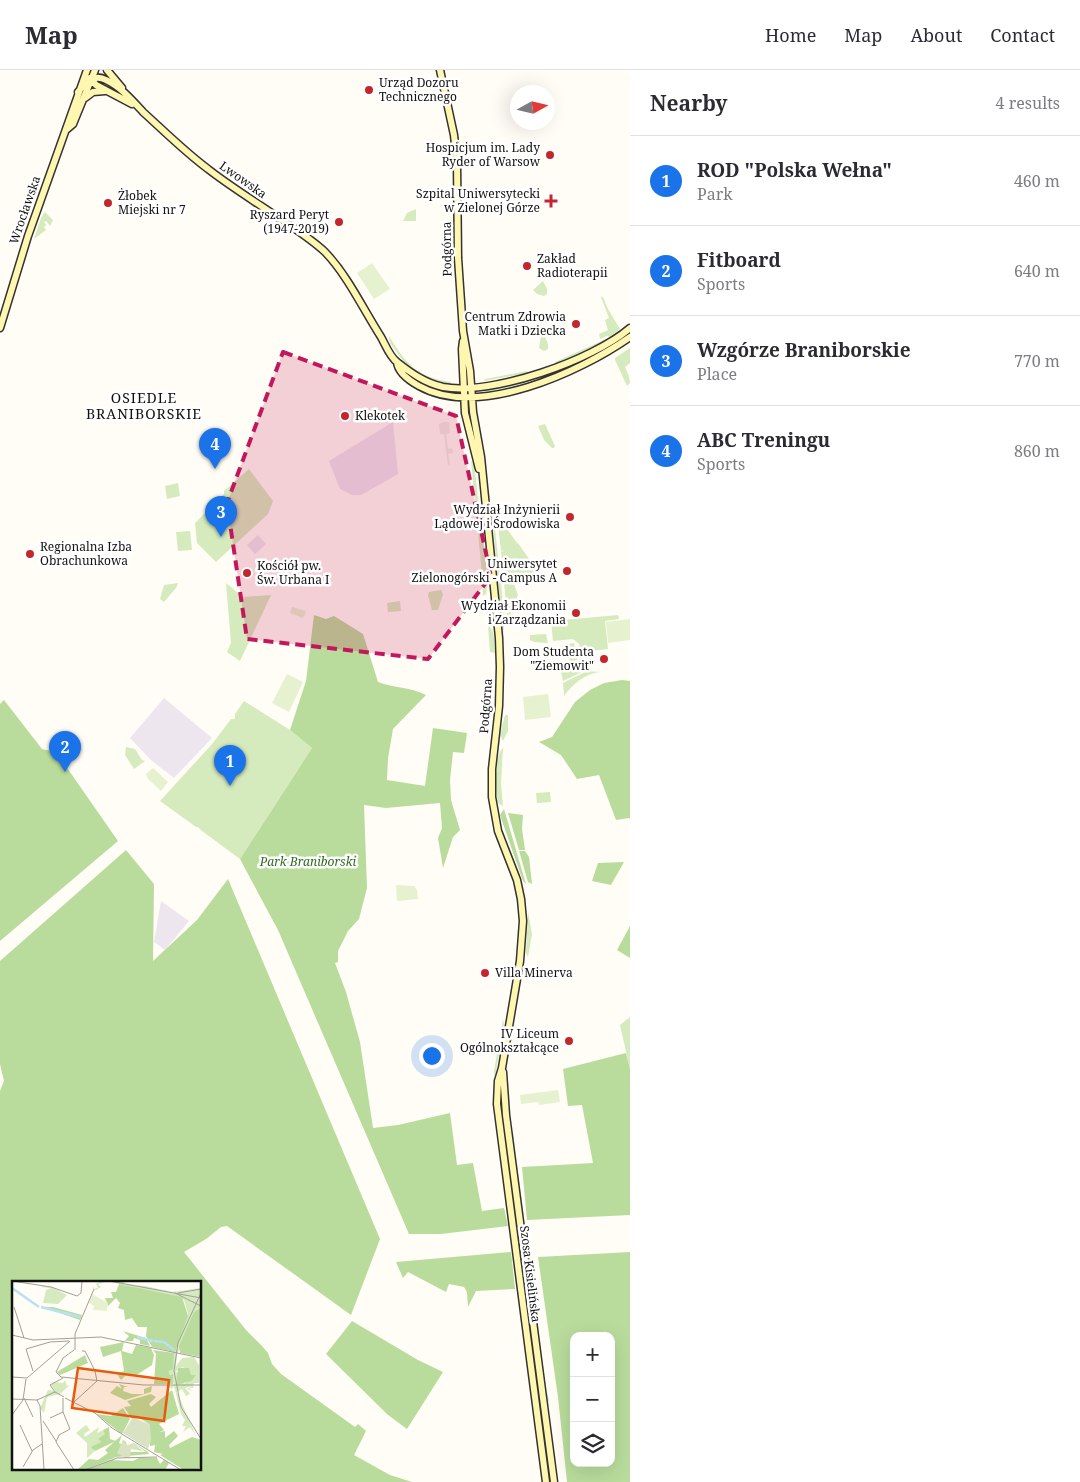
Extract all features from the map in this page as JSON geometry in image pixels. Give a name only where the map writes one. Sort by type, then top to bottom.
[{"type":"street","name":"Wrocławska","points":[[87,70],[91,80]]},
{"type":"street","name":"Wrocławska","points":[[0,328],[31,228],[87,70]]},
{"type":"street","name":"Wrocławska","points":[[66,130],[73,124],[96,70]]},
{"type":"street","points":[[107,70],[131,99]]},
{"type":"street","name":"Podgórna","points":[[440,70],[452,127],[457,163],[459,280],[464,340],[481,457],[500,667],[492,796],[499,832],[519,889],[523,908],[523,934]]},
{"type":"street","name":"Lwowska","points":[[91,80],[106,79],[131,99],[208,170],[319,247],[342,274],[397,362],[416,376],[432,384],[464,388],[514,380],[568,364],[609,343],[630,328]]},
{"type":"street","name":"Wrocławska","points":[[78,92],[91,80]]},
{"type":"street","name":"Lwowska","points":[[91,80],[96,85],[144,112]]},
{"type":"street","points":[[83,100],[93,92],[109,91]]},
{"type":"street","name":"Lwowska","points":[[397,362],[397,367],[413,383],[446,396],[464,398],[507,391],[553,378],[607,352],[630,337]]},
{"type":"street","name":"Podgórna","points":[[464,340],[462,349],[465,413],[482,477]]},
{"type":"street","points":[[607,352],[609,343]]},
{"type":"street","points":[[507,391],[514,380]]},
{"type":"street","name":"Szosa Kisielińska","points":[[523,934],[497,1092],[498,1117],[546,1482]]},
{"type":"street","name":"Szosa Kisielińska","points":[[502,1068],[506,1115],[554,1482]]},
{"type":"highlighted area","points":[[283,352],[456,416],[491,576],[428,659],[247,639],[227,503]]},
{"type":"shaded area","points":[[393,422],[398,474],[361,495],[352,495],[340,489],[329,461]]},
{"type":"shaded area","points":[[449,422],[450,433],[446,434],[448,449],[452,448],[453,453],[448,454],[450,464],[448,465],[444,434],[440,434],[439,424]]},
{"type":"shaded area","points":[[258,535],[266,544],[255,554],[247,545]]},
{"type":"shaded area","points":[[164,698],[212,738],[174,778],[151,760],[130,738]]},
{"type":"shaded area","points":[[161,901],[189,921],[165,950],[154,942]]},
{"type":"green space","points":[[416,209],[416,221],[403,221],[407,213]]},
{"type":"green space","points":[[45,212],[53,220],[50,226],[46,221],[44,222],[46,230],[34,239],[41,218]]},
{"type":"green space","points":[[372,263],[390,289],[374,299],[357,273]]},
{"type":"green space","points":[[543,281],[547,289],[547,294],[544,296],[537,294],[533,290]]},
{"type":"green space","points":[[601,297],[603,297],[620,329],[610,337],[607,336],[600,339],[599,334],[608,330],[605,320],[609,318]]},
{"type":"green space","points":[[542,329],[548,344],[548,349],[544,351],[539,348]]},
{"type":"green space","points":[[389,336],[407,362],[414,368],[429,377],[451,382],[451,385],[426,379],[412,370],[393,347]]},
{"type":"green space","points":[[606,339],[608,341],[569,360],[555,364],[555,362]]},
{"type":"green space","points":[[630,348],[630,363],[625,367],[630,383],[627,386],[615,358]]},
{"type":"green space","points":[[605,349],[547,376],[502,389],[486,392],[485,390],[516,383],[546,373]]},
{"type":"green space","points":[[527,371],[528,373],[484,381],[485,379]]},
{"type":"green space","points":[[545,424],[555,446],[554,448],[544,440],[538,426]]},
{"type":"green space","points":[[471,461],[474,464],[488,582],[486,594],[483,596],[481,563]]},
{"type":"green space","points":[[249,469],[273,501],[268,514],[216,562],[197,543],[195,523],[224,494],[224,491]]},
{"type":"green space","points":[[178,483],[180,496],[167,499],[165,486]]},
{"type":"green space","points":[[493,511],[505,620],[503,634],[492,514]]},
{"type":"green space","points":[[497,517],[517,543],[515,544],[518,543],[541,576],[529,583],[503,572],[501,552],[505,550],[501,551]]},
{"type":"green space","points":[[190,531],[192,550],[178,551],[176,532]]},
{"type":"green space","points":[[503,574],[512,578],[518,595],[510,616],[507,618],[507,613],[509,612]]},
{"type":"green space","points":[[178,583],[164,602],[160,599],[164,585]]},
{"type":"green space","points":[[226,583],[243,597],[271,595],[240,661],[227,652],[231,643]]},
{"type":"green space","points":[[441,590],[443,594],[438,610],[432,610],[429,592]]},
{"type":"green space","points":[[400,601],[401,611],[388,612],[387,603]]},
{"type":"green space","points":[[292,607],[306,611],[303,618],[290,613]]},
{"type":"green space","name":"Park Braniborski","points":[[314,615],[326,619],[334,616],[363,634],[378,682],[414,690],[426,695],[393,729],[388,758],[387,780],[425,786],[433,728],[467,733],[464,753],[453,752],[450,780],[451,800],[460,830],[453,837],[443,868],[438,838],[442,828],[440,803],[386,808],[364,805],[367,888],[359,919],[348,931],[338,951],[338,962],[335,963],[346,992],[360,1042],[373,1128],[398,1125],[450,1113],[457,1165],[473,1163],[482,1211],[504,1208],[508,1226],[441,1234],[409,1234],[278,930],[240,859],[312,748],[290,730],[306,681]]},
{"type":"green space","points":[[618,615],[619,619],[605,621],[608,649],[581,652],[579,644],[573,639],[553,641],[551,621]]},
{"type":"green space","points":[[630,619],[630,640],[608,643],[606,622]]},
{"type":"green space","points":[[488,626],[493,634],[495,653],[490,652]]},
{"type":"green space","points":[[546,634],[548,643],[530,640],[530,635]]},
{"type":"green space","points":[[574,643],[578,665],[570,668],[568,644]]},
{"type":"green space","points":[[584,671],[563,681],[561,672]]},
{"type":"green space","points":[[587,671],[600,672],[579,680],[564,696],[563,683]]},
{"type":"green space","points":[[287,674],[303,682],[289,712],[272,703]]},
{"type":"green space","points":[[622,680],[630,681],[630,819],[616,820],[599,775],[577,779],[561,755],[539,742],[552,737],[575,702],[590,690],[604,683]]},
{"type":"green space","points":[[548,694],[551,717],[525,720],[523,697]]},
{"type":"green space","points":[[4,700],[42,749],[56,752],[118,841],[0,941],[0,704]]},
{"type":"green space","points":[[244,701],[290,730],[312,748],[240,859],[160,801],[213,743],[231,719],[235,719],[235,714]]},
{"type":"green space","points":[[505,715],[508,715],[508,731],[503,741],[500,735]]},
{"type":"green space","points":[[126,747],[135,749],[142,760],[145,761],[134,769],[125,755]]},
{"type":"green space","points":[[503,748],[501,783],[503,806],[498,803],[496,782],[498,758]]},
{"type":"green space","points":[[153,768],[168,782],[161,791],[148,779],[146,774]]},
{"type":"green space","points":[[550,792],[551,802],[537,803],[536,793]]},
{"type":"green space","points":[[504,809],[526,884],[523,881],[500,815]]},
{"type":"green space","points":[[508,813],[523,815],[522,829],[525,850],[519,850]]},
{"type":"green space","points":[[126,850],[154,884],[153,961],[197,920],[228,879],[380,1239],[351,1315],[227,1226],[221,1227],[206,1239],[184,1252],[246,1330],[268,1353],[272,1364],[281,1374],[355,1427],[358,1424],[366,1431],[354,1455],[390,1475],[412,1482],[0,1482],[0,1091],[4,1081],[0,1064],[0,961]]},
{"type":"green space","points":[[519,851],[525,851],[529,857],[532,884],[528,882]]},
{"type":"green space","points":[[624,862],[611,885],[592,881],[598,863]]},
{"type":"green space","points":[[396,885],[414,886],[417,890],[418,899],[398,901]]},
{"type":"green space","points":[[528,912],[532,934],[528,957],[526,953]]},
{"type":"green space","points":[[630,926],[630,958],[617,950]]},
{"type":"green space","points":[[630,1017],[630,1069],[620,1025]]},
{"type":"green space","points":[[503,1019],[504,1025],[495,1078],[494,1071]]},
{"type":"green space","points":[[626,1053],[630,1069],[630,1215],[527,1220],[522,1167],[593,1163],[582,1105],[568,1106],[563,1069]]},
{"type":"green space","points":[[558,1090],[560,1102],[539,1105],[538,1102],[521,1104],[520,1095]]},
{"type":"green space","points":[[505,1131],[548,1457],[545,1453],[503,1132]]},
{"type":"green space","points":[[510,1131],[513,1132],[548,1402],[545,1395]]},
{"type":"green space","points":[[511,1252],[515,1289],[476,1291],[468,1307],[467,1292],[464,1287],[449,1284],[446,1292],[408,1272],[403,1278],[396,1262]]},
{"type":"green space","points":[[630,1252],[630,1482],[567,1482],[558,1397],[538,1257]]},
{"type":"green space","points":[[352,1321],[418,1360],[443,1372],[407,1429],[388,1415],[326,1354]]},
{"type":"place","name":"Urząd Dozoru Technicznego","points":[[369,90]]},
{"type":"place","name":"Hospicjum im. Lady Ryder of Warsow","points":[[550,155]]},
{"type":"place","name":"Szpital Uniwersytecki w Zielonej Górze","points":[[551,201]]},
{"type":"place","name":"Żłobek Miejski nr 7","points":[[108,203]]},
{"type":"place","name":"Ryszard Peryt (1947-2019)","points":[[339,222]]},
{"type":"place","name":"Zakład Radioterapii","points":[[527,266]]},
{"type":"place","name":"Centrum Zdrowia Matki i Dziecka","points":[[576,324]]},
{"type":"place","name":"Klekotek","points":[[345,416]]},
{"type":"place","name":"ABC Treningu","points":[[215,469]]},
{"type":"place","name":"Wydział Inżynierii Lądowej i Środowiska","points":[[570,517]]},
{"type":"place","name":"Wzgórze Braniborskie","points":[[221,537]]},
{"type":"place","name":"Regionalna Izba Obrachunkowa","points":[[30,554]]},
{"type":"place","name":"Uniwersytet Zielonogórski - Campus A","points":[[567,571]]},
{"type":"place","name":"Kościół pw. Św. Urbana I","points":[[247,573]]},
{"type":"place","name":"Wydział Ekonomii i Zarządzania","points":[[576,613]]},
{"type":"place","name":"Dom Studenta \"Ziemowit\"","points":[[604,659]]},
{"type":"place","name":"Fitboard","points":[[65,772]]},
{"type":"place","name":"ROD \"Polska Wełna\"","points":[[230,786]]},
{"type":"place","name":"Villa Minerva","points":[[485,973]]},
{"type":"place","name":"IV Liceum Ogólnokształcące","points":[[569,1041]]},
{"type":"district","name":"OSIEDLE BRANIBORSKIE","points":[[144,406]]}]
